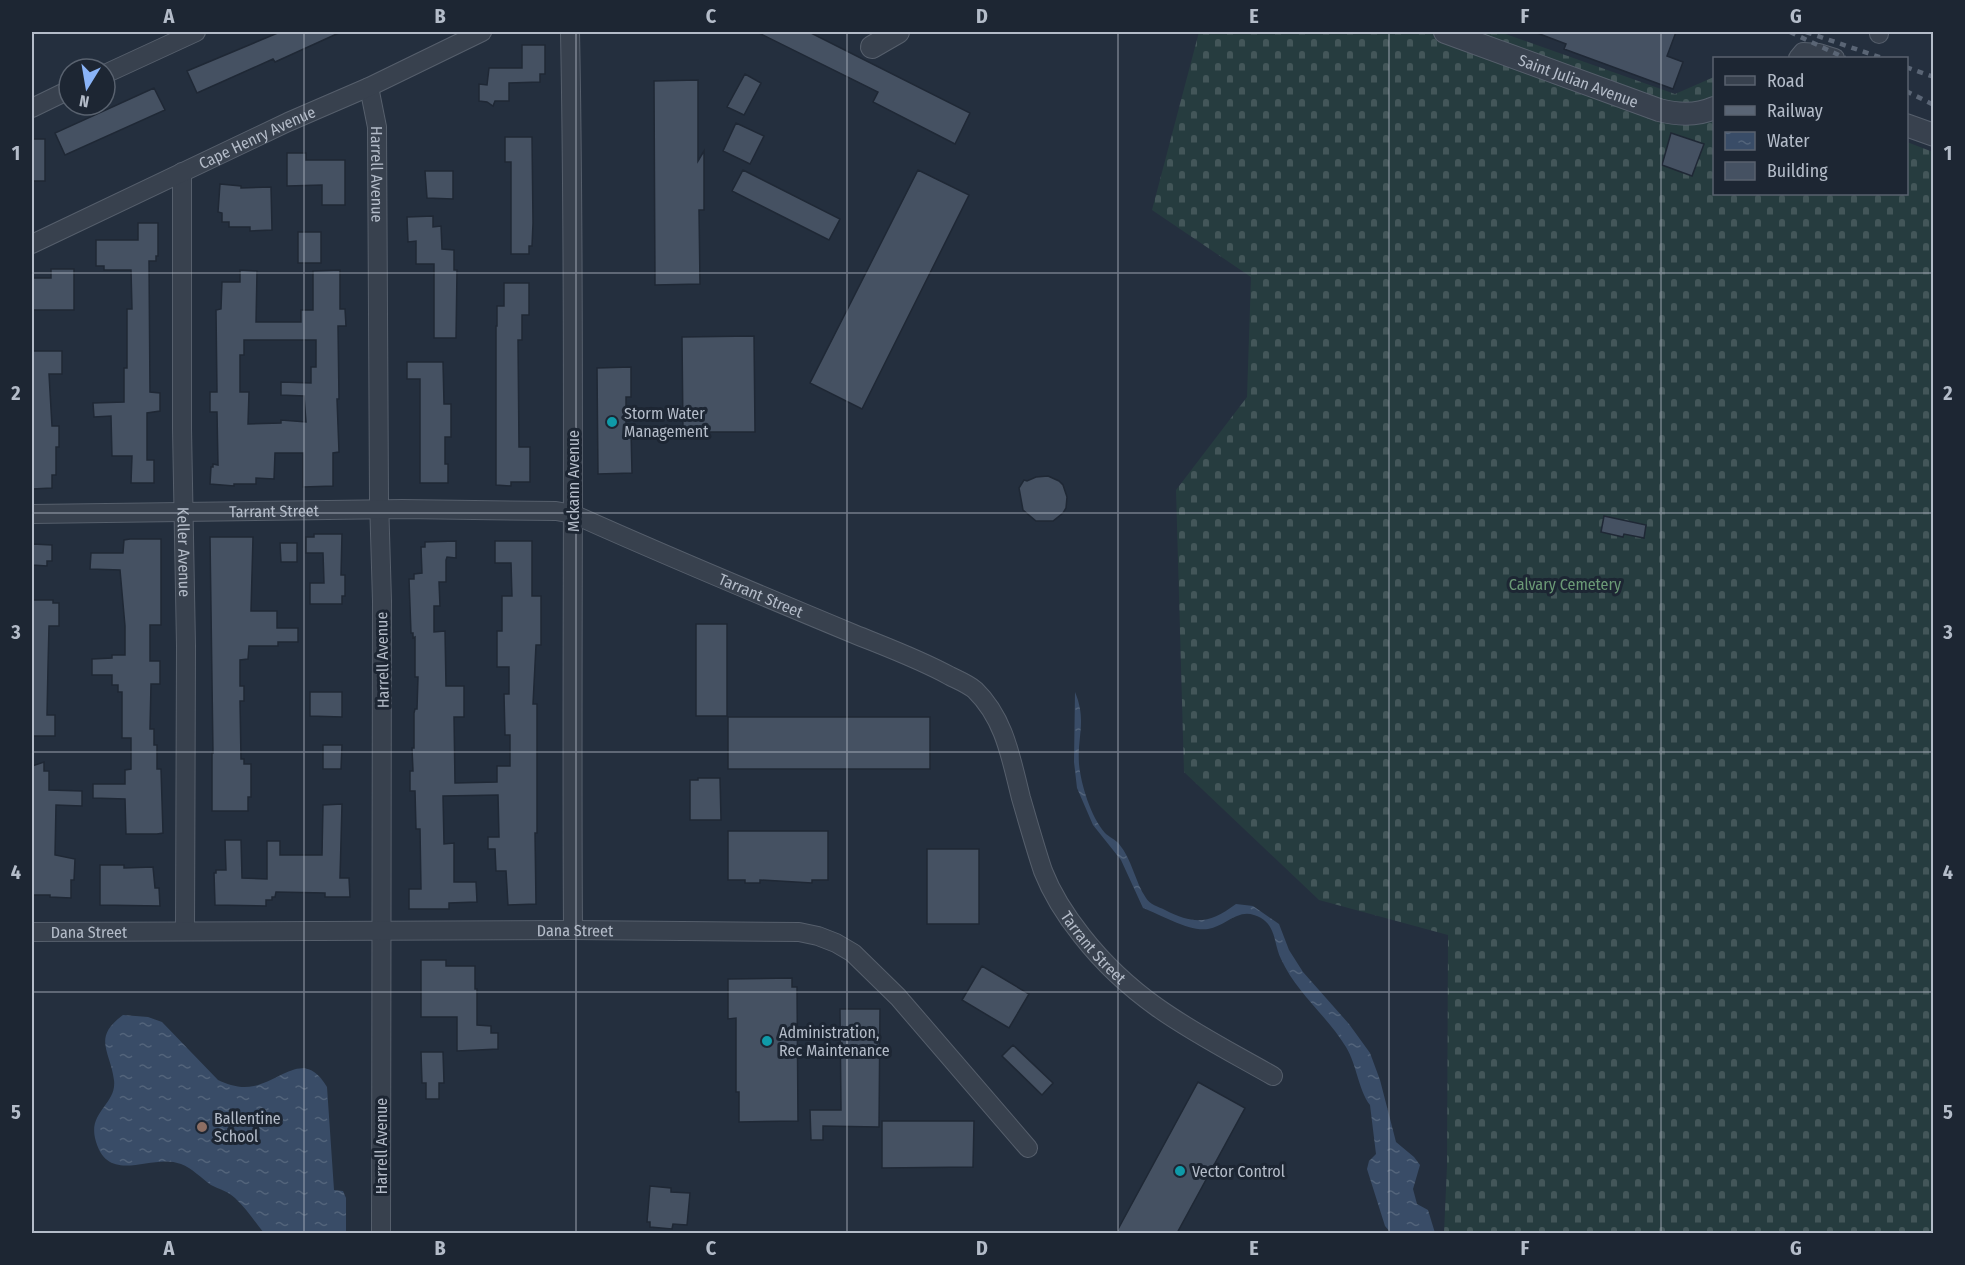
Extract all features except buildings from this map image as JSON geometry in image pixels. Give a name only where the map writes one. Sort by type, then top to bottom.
[{"type":"street","name":"Cape Henry Avenue","points":[[32,244],[482,32]]},
{"type":"street","name":"Mckann Avenue","points":[[570,32],[573,930]]},
{"type":"street","points":[[872,47],[898,32]]},
{"type":"street","name":"Saint Julian Avenue","points":[[1445,32],[1673,114],[1694,115],[1713,108]]},
{"type":"street","points":[[117,68],[187,34]]},
{"type":"street","points":[[1799,57],[1803,52],[1832,57]]},
{"type":"street","name":"Harrell Avenue","points":[[369,87],[376,127],[383,736],[381,1233]]},
{"type":"street","points":[[32,108],[57,96]]},
{"type":"street","points":[[1908,126],[1934,135]]},
{"type":"street","name":"Keller Avenue","points":[[182,172],[183,513],[186,646],[185,931]]},
{"type":"street","name":"Tarrant Street","points":[[32,514],[379,510],[556,511],[573,514],[930,665],[973,688],[986,702],[999,722],[1008,743],[1021,798],[1044,872],[1058,902],[1098,957],[1128,987],[1157,1008],[1273,1076]]},
{"type":"street","name":"Dana Street","points":[[32,932],[573,930],[799,932],[818,936],[853,953],[898,997],[1028,1148]]},
{"type":"green space","name":"Calvary Cemetery","points":[[1199,32],[1500,32],[1675,94],[1713,77],[1713,195],[1908,195],[1908,142],[1933,152],[1933,1233],[1444,1233],[1447,1166],[1448,935],[1319,900],[1184,772],[1176,490],[1247,397],[1251,277],[1152,210]]},
{"type":"water","points":[[1075,692],[1079,702],[1081,720],[1079,764],[1088,800],[1100,826],[1123,850],[1146,898],[1149,902],[1176,915],[1194,920],[1210,919],[1236,904],[1253,906],[1279,924],[1289,950],[1303,972],[1349,1024],[1370,1053],[1380,1080],[1396,1142],[1420,1165],[1413,1189],[1417,1204],[1428,1210],[1435,1233],[1391,1233],[1385,1226],[1367,1169],[1369,1161],[1376,1154],[1370,1105],[1363,1092],[1353,1061],[1330,1025],[1287,971],[1267,923],[1254,915],[1242,914],[1214,928],[1201,929],[1184,926],[1143,908],[1121,860],[1093,825],[1077,788],[1074,762]]},
{"type":"water","points":[[123,1015],[148,1017],[162,1022],[218,1080],[231,1085],[254,1086],[302,1068],[311,1070],[319,1076],[327,1087],[334,1190],[343,1191],[346,1198],[346,1233],[264,1233],[233,1196],[211,1185],[181,1164],[169,1161],[120,1165],[109,1161],[101,1153],[94,1129],[99,1114],[114,1088],[105,1038],[114,1023]]},
{"type":"railway","points":[[1790,32],[1843,57]]},
{"type":"railway","points":[[1806,32],[1879,57]]},
{"type":"railway","points":[[1908,68],[1934,77]]},
{"type":"railway","points":[[1908,92],[1934,105]]},
{"type":"place","name":"Storm Water Management","points":[[612,422]]},
{"type":"place","name":"Administration, Rec Maintenance","points":[[767,1041]]},
{"type":"place","name":"Ballentine School","points":[[202,1127]]},
{"type":"place","name":"Vector Control","points":[[1180,1171]]}]
